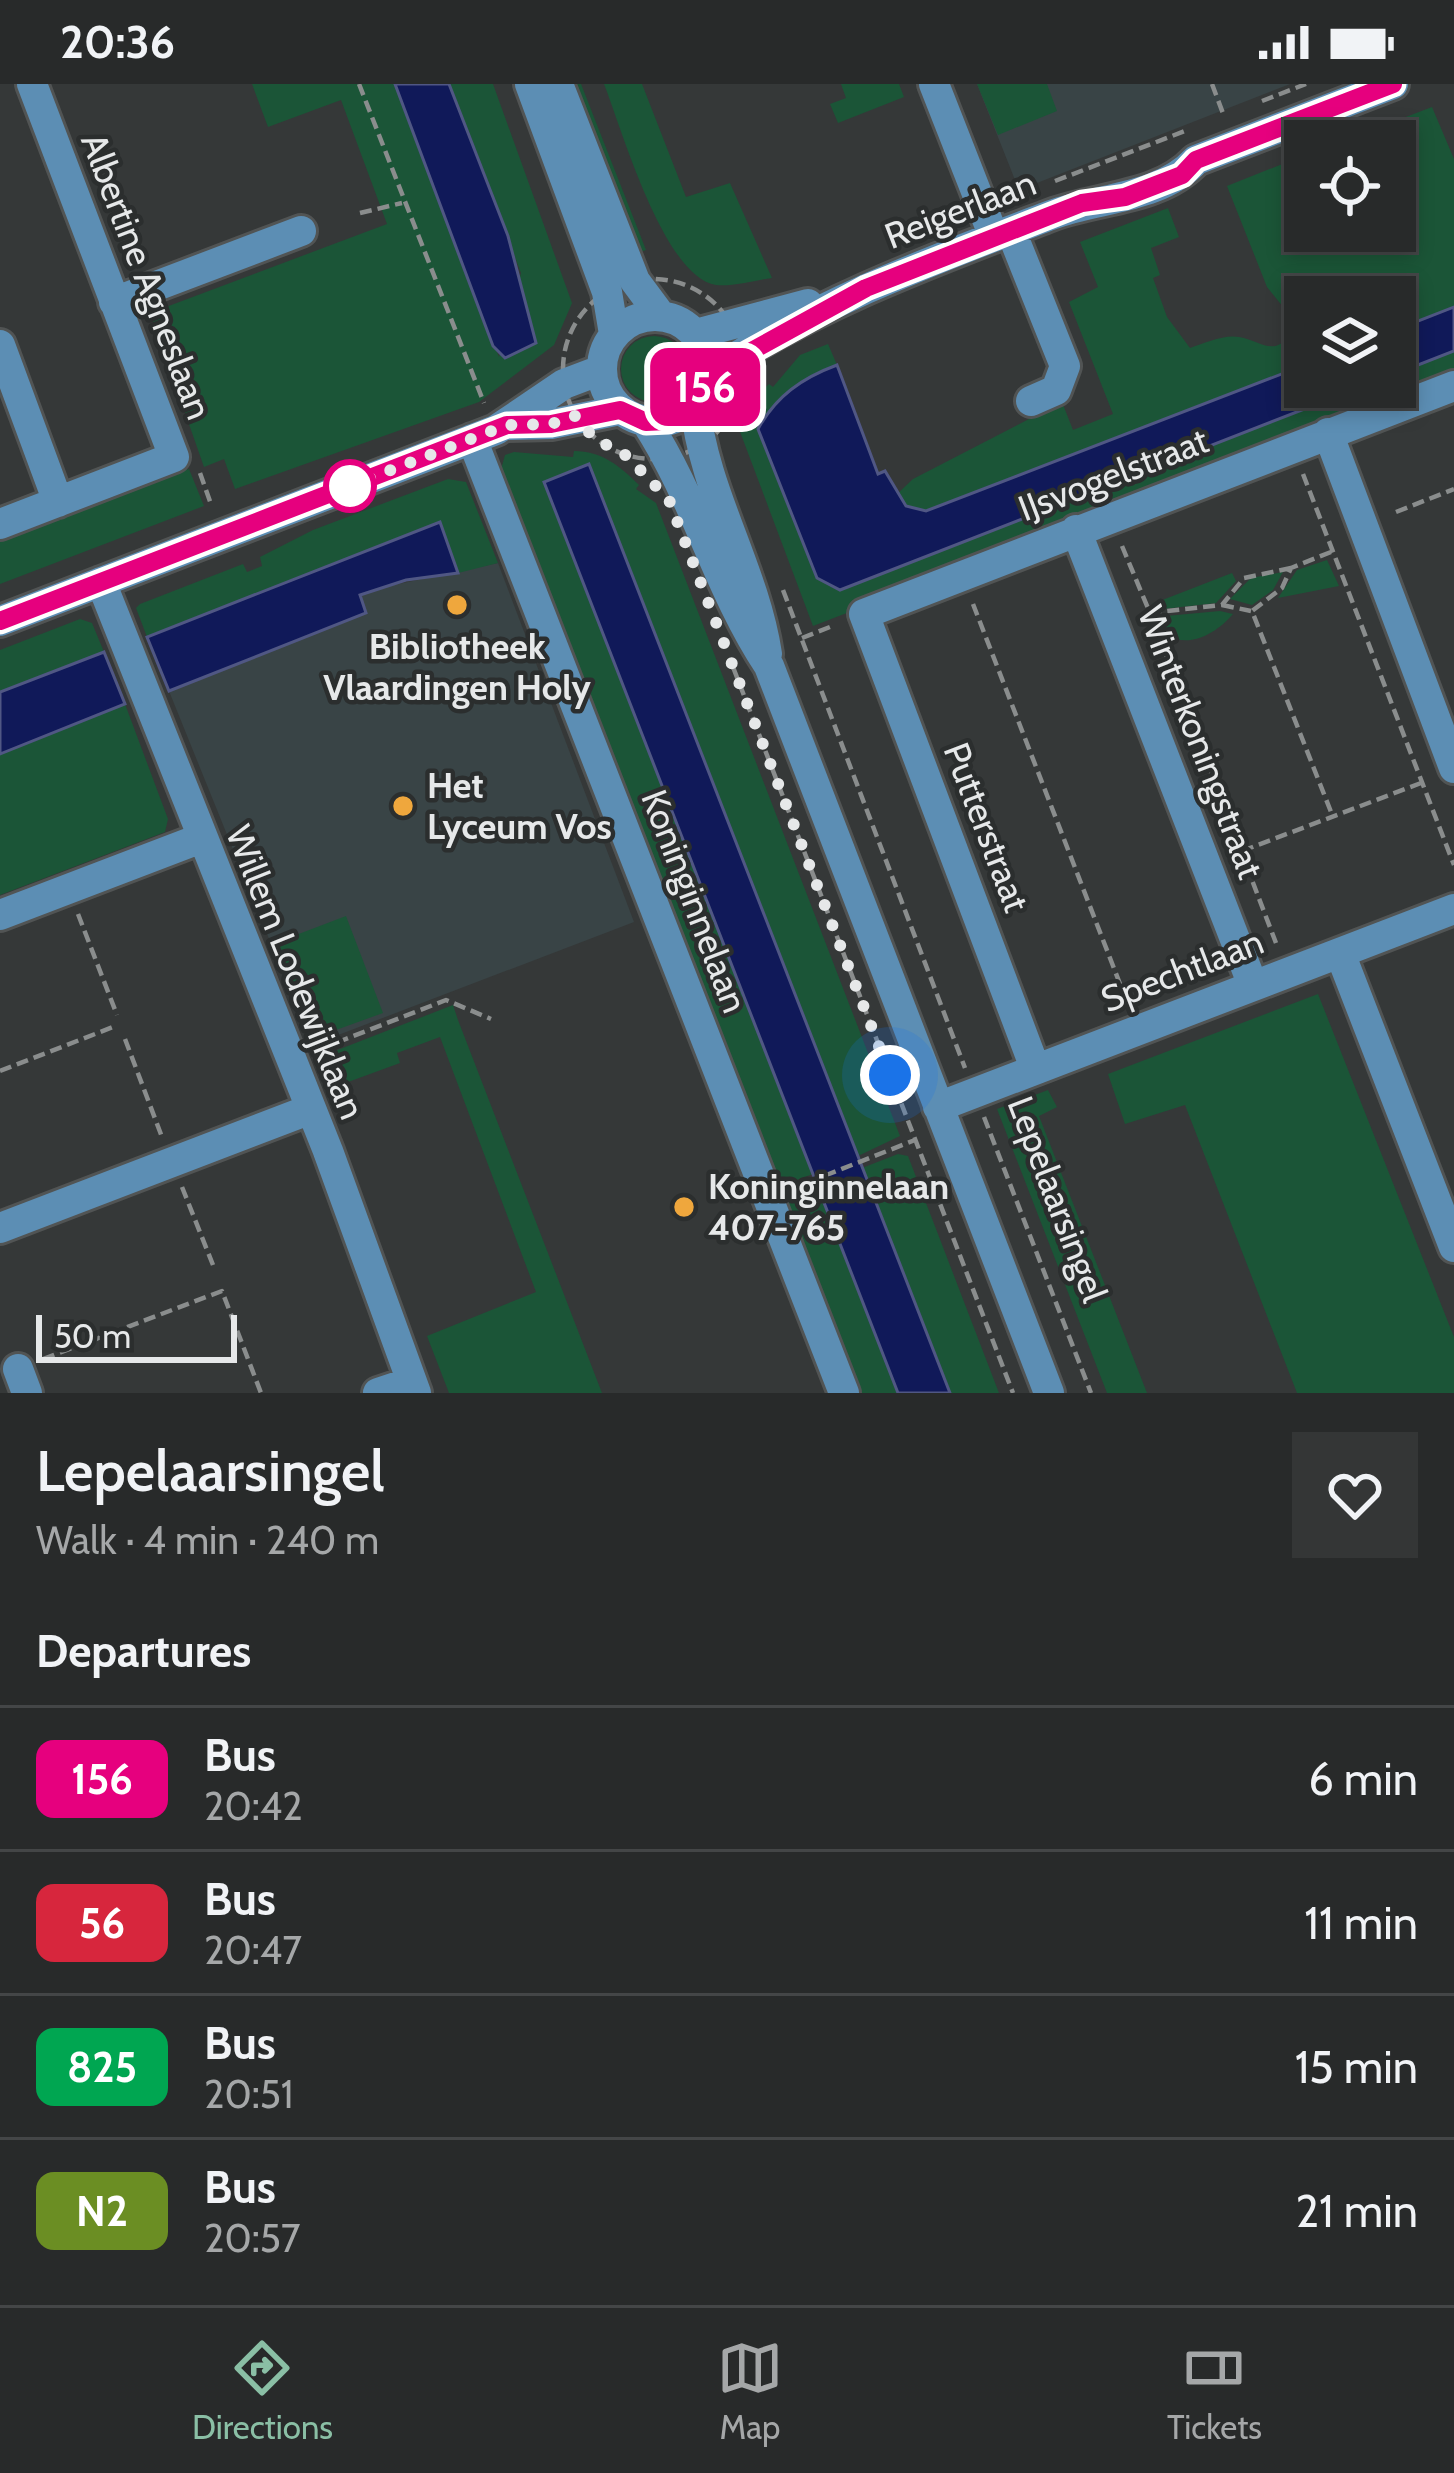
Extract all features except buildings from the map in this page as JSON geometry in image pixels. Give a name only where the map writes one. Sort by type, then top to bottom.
[{"type":"street","name":"Albertine Agneslaan","points":[[0,524],[174,457],[32,84]]},
{"type":"street","points":[[492,431],[551,424],[575,416],[668,421],[695,404],[708,375],[707,358],[696,334],[661,316],[621,286],[530,84]]},
{"type":"street","points":[[558,84],[621,286],[614,334],[601,370],[604,388],[633,416],[734,613],[769,666]]},
{"type":"street","points":[[934,84],[1065,366],[1056,390],[1031,401]]},
{"type":"street","name":"Reigerlaan","points":[[696,334],[736,339],[1082,203],[1132,172],[1175,156],[1196,160],[1393,84]]},
{"type":"street","points":[[114,302],[301,231]]},
{"type":"street","points":[[614,334],[635,319],[661,316]]},
{"type":"street","name":"Reigerlaan","points":[[708,375],[736,339]]},
{"type":"street","points":[[0,345],[58,502]]},
{"type":"street","points":[[0,621],[492,431],[564,384],[601,370]]},
{"type":"street","name":"IJsvogelstraat","points":[[864,614],[1454,386]]},
{"type":"street","points":[[695,404],[715,438],[759,605],[769,666],[1049,1393]]},
{"type":"street","name":"Koninginnelaan","points":[[492,431],[844,1393]]},
{"type":"street","points":[[1328,434],[1446,772]]},
{"type":"street","name":"Winterkoningstraat","points":[[1078,534],[1252,983]]},
{"type":"street","name":"Willem Lodewijklaan","points":[[101,581],[199,838],[292,1059],[413,1387]]},
{"type":"street","name":"Putterstraat","points":[[864,614],[1035,1067]]},
{"type":"street","points":[[0,915],[199,838]]},
{"type":"street","name":"Spechtlaan","points":[[938,1106],[1454,909]]},
{"type":"street","points":[[1340,953],[1454,1247]]},
{"type":"street","points":[[0,1228],[311,1109]]},
{"type":"street","points":[[378,1393],[413,1387]]},
{"type":"path","points":[[359,84],[492,431]]},
{"type":"path","points":[[1212,84],[1224,116]]},
{"type":"path","points":[[1245,108],[1306,84]]},
{"type":"path","name":"Reigerlaan","points":[[1042,186],[1203,124]]},
{"type":"path","points":[[361,213],[404,202]]},
{"type":"path","points":[[667,280],[696,291],[736,339],[740,390],[715,438],[655,464],[627,456],[594,438],[575,416],[564,384],[572,329],[621,286],[667,280]]},
{"type":"path","points":[[1293,446],[1454,865]]},
{"type":"path","points":[[627,456],[655,464]]},
{"type":"path","points":[[174,457],[198,468],[223,535]]},
{"type":"path","points":[[1396,512],[1454,489]]},
{"type":"path","points":[[1078,534],[1114,529],[1276,943]]},
{"type":"path","points":[[1222,605],[1244,578],[1291,568],[1332,552]]},
{"type":"path","points":[[1150,613],[1222,605],[1252,611],[1282,588],[1291,568]]},
{"type":"path","points":[[962,574],[1127,1001]]},
{"type":"path","name":"Lepelaarsingel","points":[[778,576],[1091,1393]]},
{"type":"path","points":[[1252,611],[1333,817]]},
{"type":"path","points":[[802,638],[864,614]]},
{"type":"path","points":[[729,655],[1013,1393]]},
{"type":"path","points":[[1242,851],[1446,772]]},
{"type":"path","points":[[67,888],[117,1015]]},
{"type":"path","points":[[292,1059],[446,1000],[491,1018]]},
{"type":"path","points":[[0,1071],[113,1027]]},
{"type":"path","points":[[808,1182],[915,1140]]},
{"type":"path","points":[[22,1381],[222,1292],[261,1393]]},
{"type":"shaded area","points":[[395,84],[449,84],[508,236],[536,343],[505,358],[493,346]]},
{"type":"shaded area","points":[[977,84],[1290,84],[1019,190]]},
{"type":"shaded area","points":[[1454,307],[1454,351],[1416,366],[1416,322]]},
{"type":"shaded area","points":[[837,365],[878,474],[885,471],[906,506],[926,511],[1284,373],[1284,408],[1307,408],[840,590],[817,578],[758,429],[773,407],[812,376]]},
{"type":"shaded area","points":[[589,464],[950,1393],[898,1393],[544,482]]},
{"type":"shaded area","points":[[440,522],[458,573],[406,580],[360,595],[366,613],[169,691],[147,637]]},
{"type":"shaded area","name":"Het Lyceum Vos","points":[[498,563],[634,922],[312,1045],[169,691],[366,613],[359,595]]},
{"type":"shaded area","points":[[104,652],[125,704],[0,754],[0,692]]},
{"type":"green space","points":[[252,84],[395,84],[499,357],[521,273],[449,84],[493,84],[572,303],[554,345],[479,402],[235,489],[224,459],[204,467],[150,313],[387,224],[341,100],[268,127]]},
{"type":"green space","points":[[565,84],[581,84],[646,250],[633,255]]},
{"type":"green space","points":[[604,84],[642,84],[686,197],[730,183],[772,278],[716,285],[697,276],[679,257],[647,199]]},
{"type":"green space","points":[[841,84],[899,84],[904,97],[838,123],[830,104],[846,98]]},
{"type":"green space","points":[[977,84],[1047,84],[1057,111],[998,135]]},
{"type":"green space","points":[[1432,107],[1454,159],[1454,307],[1416,322],[1416,276],[1284,276],[1284,308],[1267,287],[1227,186],[1284,163],[1284,252],[1416,252],[1416,120],[1398,120]]},
{"type":"green space","points":[[1168,208],[1179,237],[1151,248],[1160,275],[1153,278],[1167,317],[1190,348],[1227,337],[1279,345],[1284,342],[1284,373],[926,511],[906,506],[896,495],[913,479],[1062,402],[1073,430],[1113,414],[1069,302],[1098,287],[1080,242]]},
{"type":"green space","points":[[654,336],[677,346],[687,369],[677,392],[654,402],[631,392],[621,369],[631,346]]},
{"type":"green space","points":[[828,344],[837,365],[809,376],[840,590],[1307,408],[1379,408],[813,626],[739,429],[752,400],[769,384],[773,387],[800,355]]},
{"type":"green space","points":[[1454,351],[1454,379],[1416,394],[1416,366]]},
{"type":"green space","points":[[574,451],[610,461],[656,503],[900,1136],[858,1156],[588,464],[544,483],[813,1174],[776,1188],[500,473],[505,455],[514,452],[573,457]]},
{"type":"green space","points":[[172,469],[175,473],[189,469],[204,506],[0,584],[0,540]]},
{"type":"green space","points":[[448,479],[466,482],[498,563],[458,573],[440,523],[147,637],[136,608],[140,604],[243,564],[247,572],[262,566],[260,557],[313,530]]},
{"type":"green space","points":[[1327,560],[1339,586],[1278,598],[1297,570]]},
{"type":"green space","points":[[1283,572],[1273,590],[1252,605],[1230,599],[1251,578]]},
{"type":"green space","points":[[1232,573],[1236,581],[1216,603],[1154,610],[1152,604]]},
{"type":"green space","points":[[1233,614],[1202,637],[1184,640],[1166,634],[1166,616]]},
{"type":"green space","points":[[80,619],[92,623],[104,652],[0,692],[0,650]]},
{"type":"green space","points":[[125,704],[168,819],[165,832],[0,895],[0,754]]},
{"type":"green space","points":[[346,916],[383,1013],[311,1039],[275,943]]},
{"type":"green space","points":[[1318,994],[1454,1337],[1454,1393],[1297,1393],[1185,1105],[1125,1124],[1108,1074]]},
{"type":"green space","points":[[453,1005],[602,1393],[449,1393],[427,1336],[536,1292],[440,1037],[397,1053],[400,1063],[329,1089],[317,1058]]},
{"type":"green space","points":[[1048,1090],[1057,1107],[1039,1116],[1147,1393],[1107,1393],[997,1109]]},
{"type":"green space","points":[[898,1154],[908,1156],[999,1393],[950,1393],[862,1168]]},
{"type":"green space","points":[[817,1185],[898,1393],[855,1393],[780,1199]]},
{"type":"bus line","name":"156","points":[[0,621],[507,425],[551,424],[620,410],[646,422],[668,421],[695,404],[708,375],[866,288],[1082,203],[1125,197],[1182,175],[1196,160],[1393,84]]},
{"type":"place","name":"Bibliotheek Vlaardingen Holy","points":[[457,605]]},
{"type":"place","name":"Het Lyceum Vos","points":[[403,806]]},
{"type":"place","name":"Koninginnelaan 407-765","points":[[684,1207]]},
{"type":"route","points":[[350,486],[507,425],[551,424],[575,416],[594,438],[627,456],[669,500],[890,1075]]}]
